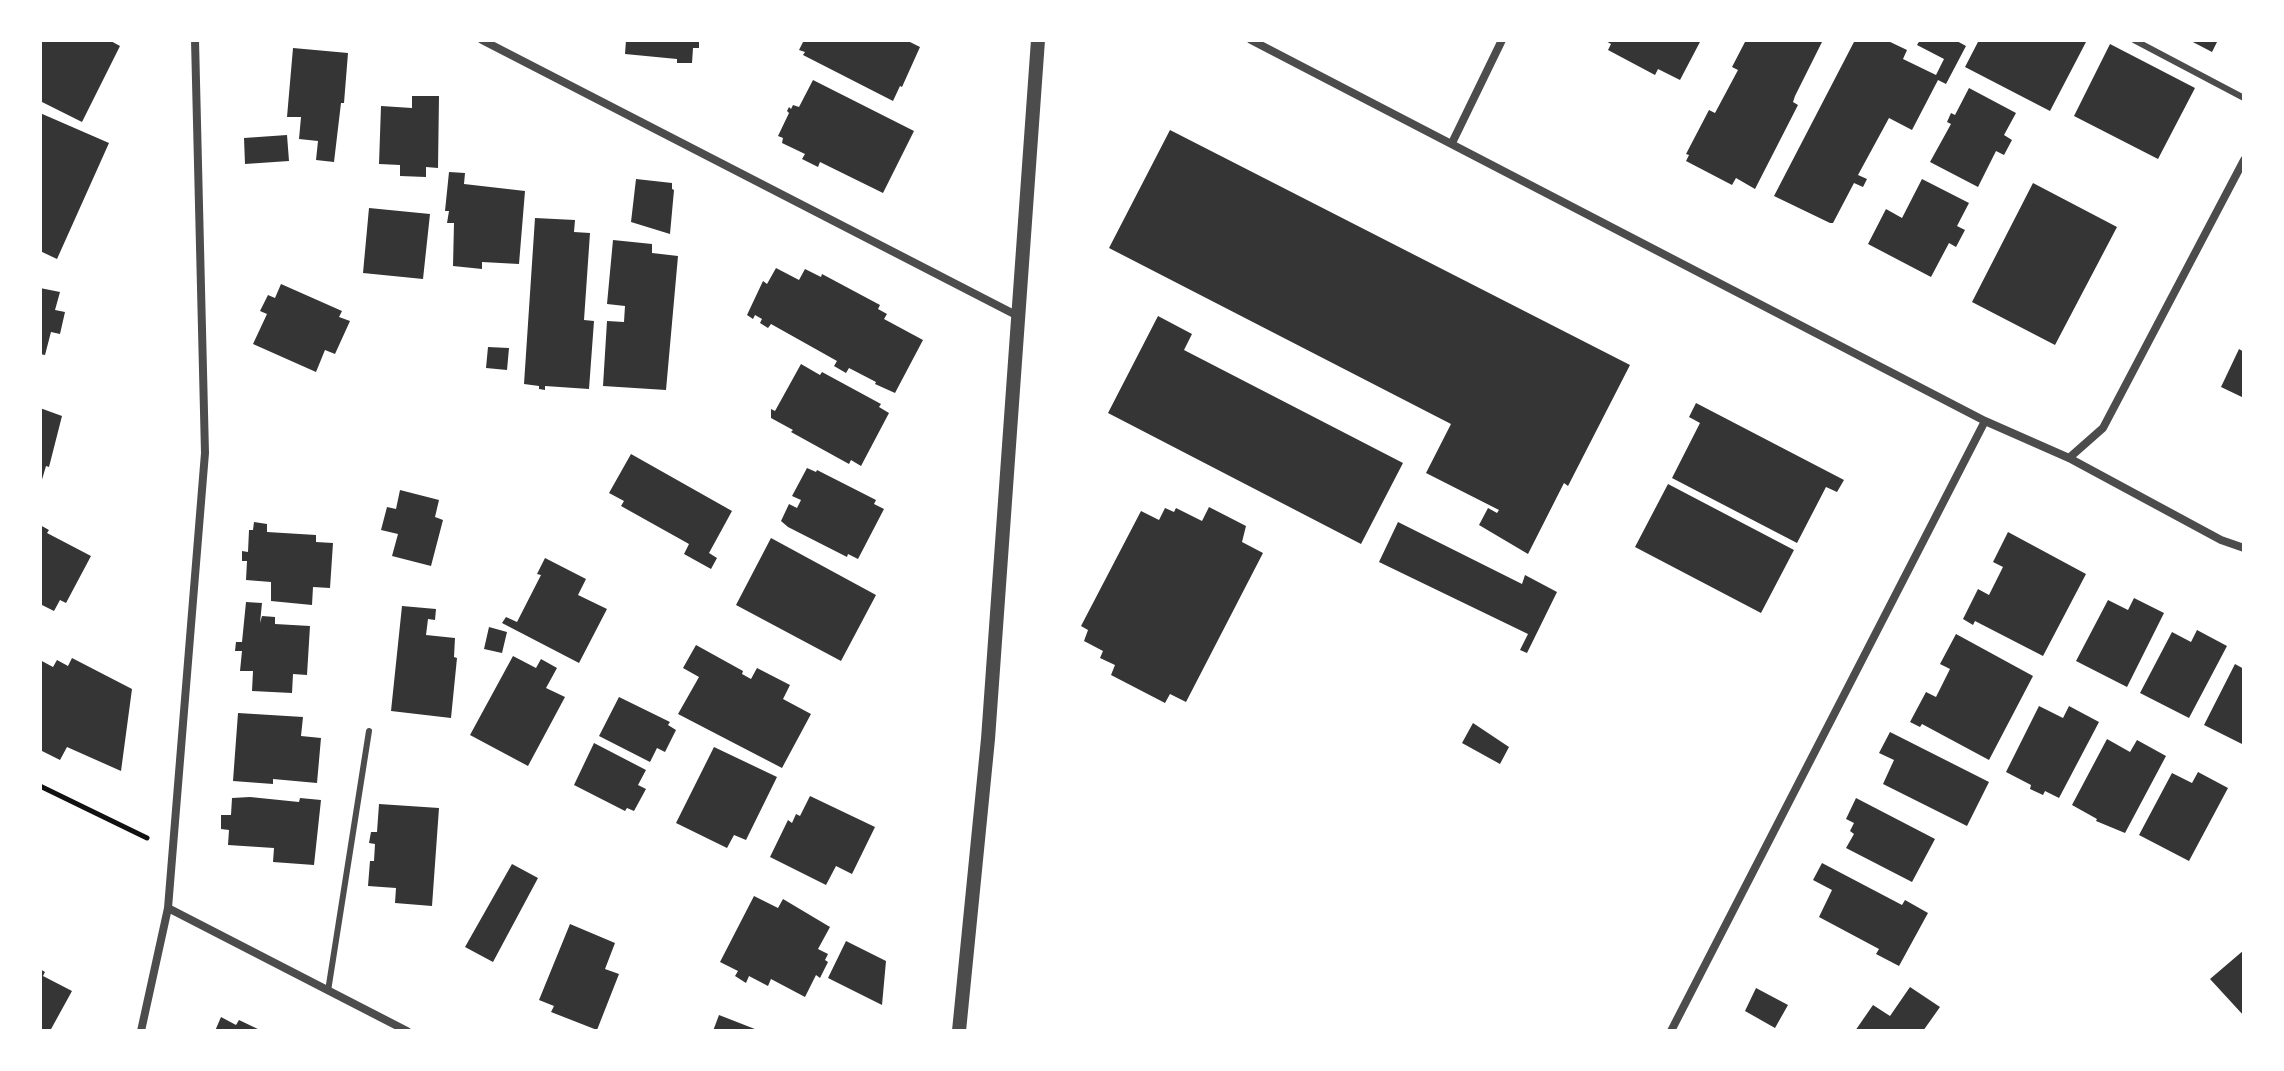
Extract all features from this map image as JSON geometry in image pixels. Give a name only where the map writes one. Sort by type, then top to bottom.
[{"type":"street","points":[[141,1031],[168,908],[205,453],[195,40]]},
{"type":"street","points":[[482,40],[1016,315]]},
{"type":"street","points":[[959,1031],[988,739],[1038,40]]},
{"type":"street","points":[[1251,40],[1985,421],[2069,458],[2221,540],[2244,548]]},
{"type":"street","points":[[1452,143],[1502,40]]},
{"type":"street","points":[[2069,458],[2103,428],[2244,160]]},
{"type":"street","points":[[1671,1031],[1985,421]]},
{"type":"street","points":[[168,908],[407,1031]]},
{"type":"lane","points":[[2134,40],[2244,98]]},
{"type":"lane","points":[[328,991],[369,731]]},
{"type":"path","points":[[40,786],[173,850]]},
{"type":"building","points":[[40,40],[109,40],[120,46],[82,122],[40,101]]},
{"type":"building","points":[[626,40],[699,40],[699,48],[693,48],[692,63],[677,63],[677,59],[625,54]]},
{"type":"building","points":[[804,40],[906,40],[920,47],[893,101],[803,55],[805,52],[799,50]]},
{"type":"building","points":[[1604,40],[1701,40],[1680,80],[1658,69],[1655,75],[1608,50],[1611,44]]},
{"type":"building","points":[[1746,40],[1823,40],[1795,96],[1793,102],[1798,105],[1755,189],[1736,178],[1732,185],[1686,161],[1689,155],[1686,154],[1709,110],[1715,113],[1738,70],[1732,67]]},
{"type":"building","points":[[1855,40],[1886,40],[1907,50],[1903,59],[1936,75],[1944,59],[1917,45],[1920,40],[1955,40],[1966,46],[1946,84],[1938,80],[1912,130],[1889,118],[1858,175],[1867,179],[1863,187],[1854,183],[1833,223],[1830,223],[1774,196]]},
{"type":"building","points":[[1979,40],[2086,42],[2050,111],[1965,67]]},
{"type":"building","points":[[2189,40],[2218,40],[2212,52]]},
{"type":"building","points":[[2110,44],[2195,88],[2158,159],[2074,116]]},
{"type":"building","points":[[293,48],[348,53],[344,103],[341,103],[334,162],[316,160],[318,141],[299,139],[301,117],[287,117]]},
{"type":"building","points":[[813,80],[914,131],[883,193],[820,162],[818,167],[802,159],[805,154],[782,143],[783,138],[778,136],[789,113],[787,111],[793,105],[799,107]]},
{"type":"building","points":[[1969,88],[2016,113],[2004,135],[2012,140],[2004,155],[1996,151],[1978,187],[1930,162],[1951,124],[1947,122],[1951,113],[1955,115]]},
{"type":"building","points":[[412,96],[439,96],[438,168],[426,167],[426,177],[400,176],[400,165],[379,164],[381,106],[412,108]]},
{"type":"building","points":[[40,113],[109,143],[57,259],[40,251]]},
{"type":"building","points":[[1170,130],[1630,365],[1568,486],[1564,483],[1528,554],[1479,525],[1488,508],[1497,513],[1499,510],[1426,473],[1451,424],[1109,248]]},
{"type":"building","points":[[287,135],[289,161],[245,164],[244,138]]},
{"type":"building","points":[[449,172],[465,173],[464,184],[525,191],[519,264],[482,262],[482,269],[453,266],[454,223],[447,223],[449,211],[445,211]]},
{"type":"building","points":[[636,179],[672,183],[670,234],[631,222]]},
{"type":"building","points":[[1922,179],[1969,203],[1957,226],[1965,230],[1956,247],[1949,243],[1931,277],[1868,244],[1886,209],[1902,218]]},
{"type":"building","points":[[2033,183],[2117,227],[2055,345],[1972,302]]},
{"type":"building","points":[[369,208],[430,214],[423,279],[363,273]]},
{"type":"building","points":[[535,218],[575,220],[574,232],[590,233],[584,320],[594,321],[589,389],[545,386],[545,390],[524,384]]},
{"type":"building","points":[[613,240],[652,244],[652,253],[678,256],[666,390],[603,386],[607,321],[624,322],[625,306],[607,304]]},
{"type":"building","points":[[776,268],[799,280],[805,269],[821,277],[822,274],[880,305],[878,309],[887,314],[884,319],[923,340],[895,393],[849,368],[846,373],[834,366],[837,361],[771,324],[768,328],[755,315],[753,319],[747,315],[763,281],[767,284]]},
{"type":"building","points":[[281,284],[342,311],[339,317],[350,321],[335,354],[325,350],[316,372],[253,344],[267,314],[260,311],[268,295],[275,298]]},
{"type":"building","points":[[40,288],[60,292],[55,310],[65,312],[60,334],[51,332],[45,355],[40,354]]},
{"type":"building","points":[[1158,316],[1192,334],[1184,350],[1403,463],[1361,544],[1108,413]]},
{"type":"building","points":[[488,347],[509,348],[507,370],[486,368]]},
{"type":"building","points":[[2239,349],[2244,352],[2244,398],[2221,387]]},
{"type":"building","points":[[801,364],[881,404],[879,407],[889,413],[861,466],[851,460],[849,464],[771,418],[771,409],[775,411]]},
{"type":"building","points":[[1696,403],[1844,480],[1837,492],[1826,487],[1797,543],[1672,478],[1700,423],[1689,417]]},
{"type":"building","points":[[40,408],[62,416],[49,467],[46,466],[41,483]]},
{"type":"building","points":[[631,454],[732,511],[709,553],[717,558],[711,569],[684,554],[689,544],[621,506],[624,501],[609,493]]},
{"type":"building","points":[[807,468],[876,500],[874,504],[884,509],[858,559],[848,554],[847,557],[781,521],[789,504],[797,508],[801,500],[792,496]]},
{"type":"building","points":[[1668,484],[1794,550],[1761,613],[1635,547]]},
{"type":"building","points":[[400,490],[439,500],[435,517],[443,520],[431,566],[392,556],[398,534],[381,530],[387,507],[396,509]]},
{"type":"building","points":[[1209,507],[1246,526],[1242,542],[1263,553],[1186,702],[1170,694],[1165,703],[1111,675],[1115,665],[1100,658],[1103,651],[1084,641],[1088,630],[1081,626],[1141,511],[1159,520],[1165,508],[1174,512],[1176,508],[1202,521]]},
{"type":"building","points":[[254,522],[267,524],[267,532],[316,535],[316,542],[333,543],[330,588],[313,587],[312,605],[271,601],[271,582],[246,580],[247,561],[242,561],[242,551],[248,552],[249,530],[253,530]]},
{"type":"building","points":[[1398,522],[1522,584],[1525,575],[1557,592],[1527,653],[1520,650],[1528,634],[1379,562]]},
{"type":"building","points":[[40,525],[49,530],[47,533],[91,556],[66,603],[60,600],[54,611],[40,604]]},
{"type":"building","points":[[2008,532],[2086,574],[2043,656],[1975,621],[1973,625],[1963,619],[1978,589],[1989,595],[2003,567],[1993,562]]},
{"type":"building","points":[[771,538],[876,595],[841,661],[736,605]]},
{"type":"building","points":[[545,558],[586,579],[578,595],[607,609],[579,663],[502,623],[506,617],[517,622],[541,575],[537,574]]},
{"type":"building","points":[[2134,598],[2164,613],[2127,687],[2076,661],[2108,600],[2128,610]]},
{"type":"building","points":[[246,602],[262,603],[260,623],[262,616],[275,617],[275,624],[310,626],[307,675],[293,674],[292,693],[252,691],[253,671],[240,671],[242,651],[235,651],[236,642],[242,642]]},
{"type":"building","points":[[402,606],[436,609],[435,620],[428,619],[426,635],[455,638],[454,657],[457,658],[451,718],[391,711]]},
{"type":"building","points":[[489,627],[507,632],[502,653],[484,649]]},
{"type":"building","points":[[2197,630],[2227,646],[2189,718],[2140,693],[2172,632],[2191,642]]},
{"type":"building","points":[[1956,634],[2033,676],[1989,760],[1922,724],[1920,727],[1910,722],[1926,692],[1936,697],[1950,669],[1940,664]]},
{"type":"building","points":[[696,645],[743,671],[742,674],[751,679],[757,668],[790,685],[783,699],[811,714],[782,768],[678,714],[699,677],[683,668]]},
{"type":"building","points":[[513,656],[536,668],[541,659],[557,668],[546,688],[565,697],[528,766],[470,735]]},
{"type":"building","points":[[72,658],[132,689],[121,771],[67,747],[60,760],[40,750],[40,660],[53,667],[57,660],[68,666]]},
{"type":"building","points":[[2235,664],[2244,669],[2244,745],[2204,725]]},
{"type":"building","points":[[619,697],[670,722],[668,725],[676,730],[665,752],[657,748],[650,762],[599,736]]},
{"type":"building","points":[[2039,706],[2063,718],[2069,706],[2099,722],[2059,798],[2045,791],[2043,795],[2030,789],[2031,785],[2006,772]]},
{"type":"building","points":[[238,713],[303,717],[301,736],[321,738],[317,783],[273,779],[273,784],[233,781]]},
{"type":"building","points":[[1473,723],[1509,747],[1500,764],[1462,743]]},
{"type":"building","points":[[1890,732],[1989,782],[1967,826],[1883,784],[1894,760],[1879,753]]},
{"type":"building","points":[[2107,739],[2130,752],[2137,740],[2166,756],[2125,833],[2096,821],[2072,805]]},
{"type":"building","points":[[594,743],[646,770],[638,785],[646,789],[634,811],[627,808],[625,811],[574,785]]},
{"type":"building","points":[[714,747],[777,777],[746,840],[734,835],[727,848],[676,823]]},
{"type":"building","points":[[2198,772],[2228,788],[2189,861],[2139,835],[2172,773],[2192,783]]},
{"type":"building","points":[[810,796],[875,827],[852,874],[836,866],[826,885],[770,857],[788,820],[792,823],[796,814],[800,816]]},
{"type":"building","points":[[232,798],[299,802],[300,798],[321,800],[314,865],[273,862],[274,848],[228,845],[229,830],[221,829],[221,815],[231,815]]},
{"type":"building","points":[[1856,798],[1935,839],[1912,882],[1846,848],[1854,834],[1850,831],[1854,823],[1846,819]]},
{"type":"building","points":[[379,804],[439,808],[432,906],[395,903],[396,888],[368,886],[375,844],[369,843],[371,832],[377,832]]},
{"type":"building","points":[[1822,863],[1902,905],[1905,900],[1928,913],[1899,966],[1876,954],[1879,949],[1819,917],[1832,890],[1813,880]]},
{"type":"building","points":[[512,864],[538,878],[493,962],[465,947]]},
{"type":"building","points":[[754,896],[778,908],[783,899],[830,927],[818,949],[828,954],[825,960],[828,962],[820,978],[816,975],[805,997],[771,979],[768,986],[749,976],[746,983],[735,976],[738,971],[720,962]]},
{"type":"building","points":[[570,924],[615,943],[605,969],[619,974],[597,1030],[551,1012],[554,1006],[539,1000]]},
{"type":"building","points":[[846,941],[886,961],[882,1005],[828,978]]},
{"type":"building","points":[[2244,950],[2244,1016],[2210,979]]},
{"type":"building","points":[[40,969],[45,972],[43,976],[72,991],[50,1031],[40,1031]]},
{"type":"building","points":[[1910,987],[1940,1007],[1923,1031],[1855,1031],[1873,1005],[1890,1016]]},
{"type":"building","points":[[1756,988],[1788,1005],[1775,1028],[1745,1011]]},
{"type":"building","points":[[719,1015],[760,1031],[713,1031]]},
{"type":"building","points":[[221,1017],[236,1025],[239,1020],[262,1031],[215,1031]]}]
